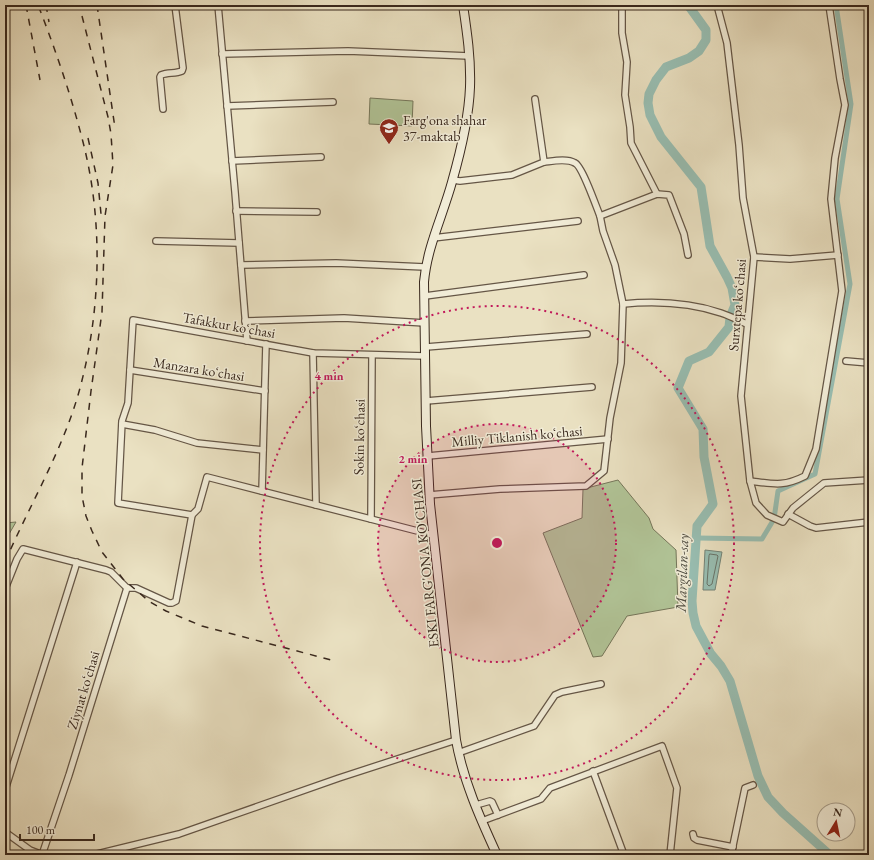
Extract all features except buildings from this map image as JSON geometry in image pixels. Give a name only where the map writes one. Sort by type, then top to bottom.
[{"type":"main road","name":"ESKI FARG'ONA KO'CHASI","points":[[463,5],[469,56],[470,87],[468,108],[453,180],[433,238],[425,267],[426,401],[429,495],[458,753],[482,822],[497,855]]},
{"type":"street","points":[[163,109],[160,77],[161,75],[182,71],[183,68],[175,5]]},
{"type":"street","points":[[218,5],[247,341]]},
{"type":"street","points":[[622,5],[622,32],[627,62],[625,95],[631,143],[657,194]]},
{"type":"street","name":"Surxtepa koʻchasi","points":[[717,5],[727,43],[739,145],[743,198],[754,257],[741,396],[750,481],[756,504],[769,516],[784,522],[788,514]]},
{"type":"street","points":[[750,481],[780,484],[792,482],[806,476],[816,449],[842,291],[831,199],[835,158],[845,105],[829,5]]},
{"type":"street","points":[[222,54],[348,51],[469,56]]},
{"type":"street","points":[[535,99],[544,162]]},
{"type":"street","points":[[227,106],[333,102]]},
{"type":"street","points":[[232,161],[322,157]]},
{"type":"street","points":[[429,495],[500,489],[586,486],[604,471],[610,418],[621,363],[623,304],[615,265],[603,231],[600,216],[582,170],[576,163],[567,161],[544,162],[512,175],[460,181],[453,180]]},
{"type":"street","points":[[600,216],[657,194],[669,195],[684,234],[688,255]]},
{"type":"street","points":[[236,211],[317,212]]},
{"type":"street","points":[[433,238],[578,221]]},
{"type":"street","points":[[156,241],[239,242]]},
{"type":"street","points":[[754,257],[790,259],[838,255]]},
{"type":"street","points":[[241,265],[336,263],[425,267]]},
{"type":"street","points":[[425,296],[584,275]]},
{"type":"street","points":[[623,304],[645,302],[672,304],[708,310],[747,324]]},
{"type":"street","points":[[245,321],[344,318],[425,323]]},
{"type":"street","name":"Tafakkur koʻchasi","points":[[122,424],[128,403],[132,320],[313,353],[426,356]]},
{"type":"street","points":[[426,347],[587,334]]},
{"type":"street","points":[[262,491],[266,344]]},
{"type":"street","points":[[313,353],[316,505]]},
{"type":"street","name":"Sokin koʻchasi","points":[[370,519],[372,355]]},
{"type":"street","points":[[846,361],[869,363]]},
{"type":"street","name":"Manzara koʻchasi","points":[[130,370],[265,391]]},
{"type":"street","points":[[426,401],[592,387]]},
{"type":"street","points":[[192,515],[118,504],[122,424],[156,430],[197,443],[263,450]]},
{"type":"street","name":"Milliy Tiklanish koʻchasi","points":[[428,456],[608,439]]},
{"type":"street","points":[[5,589],[17,559],[23,549],[109,571],[127,588],[136,588],[169,603],[176,601],[192,515],[198,509],[207,477],[433,535]]},
{"type":"street","points":[[869,480],[824,483],[788,514],[816,528],[869,522]]},
{"type":"street","points":[[5,790],[77,562]]},
{"type":"street","name":"Ziynat koʻchasi","points":[[5,832],[30,850],[43,855],[127,588]]},
{"type":"street","points":[[458,753],[534,726],[555,695],[562,692],[601,684]]},
{"type":"street","points":[[93,855],[179,834],[339,778],[456,740]]},
{"type":"street","points":[[482,822],[540,799],[550,788],[662,746],[677,785],[670,855]]},
{"type":"street","points":[[593,771],[624,855]]},
{"type":"street","points":[[731,855],[745,788],[753,785]]},
{"type":"street","points":[[476,805],[490,801],[492,802],[498,816]]},
{"type":"street","points":[[693,834],[694,838],[697,840],[733,847]]},
{"type":"green space","points":[[370,98],[413,101],[412,126],[369,124]]},
{"type":"green space","points":[[618,480],[649,518],[653,529],[676,550],[678,607],[627,616],[602,656],[593,657],[543,533],[582,518],[583,489]]},
{"type":"green space","points":[[16,522],[5,541],[5,523]]},
{"type":"water","points":[[705,550],[722,552],[715,590],[703,590]]},
{"type":"waterway","name":"Margilan-say","points":[[688,5],[706,30],[706,40],[699,51],[689,58],[666,67],[656,80],[649,94],[648,103],[650,115],[661,137],[701,187],[710,246],[732,288],[735,305],[730,317],[729,327],[709,352],[689,361],[678,388],[703,429],[704,457],[713,504],[697,526],[692,601],[693,613],[696,626],[711,654],[721,666],[730,681],[758,776],[768,797],[783,813],[830,855]]},
{"type":"waterway","points":[[697,538],[762,539],[774,519],[778,491],[815,474],[850,284],[837,199],[851,104],[836,5]]},
{"type":"railway","points":[[26,5],[40,80]]},
{"type":"railway","points":[[5,562],[56,454],[73,410],[87,358],[96,297],[97,236],[90,175],[84,146],[69,92],[38,5]]},
{"type":"railway","points":[[46,5],[49,22]]},
{"type":"railway","points":[[97,5],[115,128]]},
{"type":"railway","points":[[82,16],[108,117],[111,134],[113,165],[105,216],[102,312],[82,468],[82,496],[86,516],[102,552],[123,579],[150,602],[166,611],[202,626],[335,661]]},
{"type":"railway","points":[[88,138],[98,183],[101,214]]},
{"type":"place","name":"Farg'ona shahar 37-maktab","points":[[389,145]]}]
